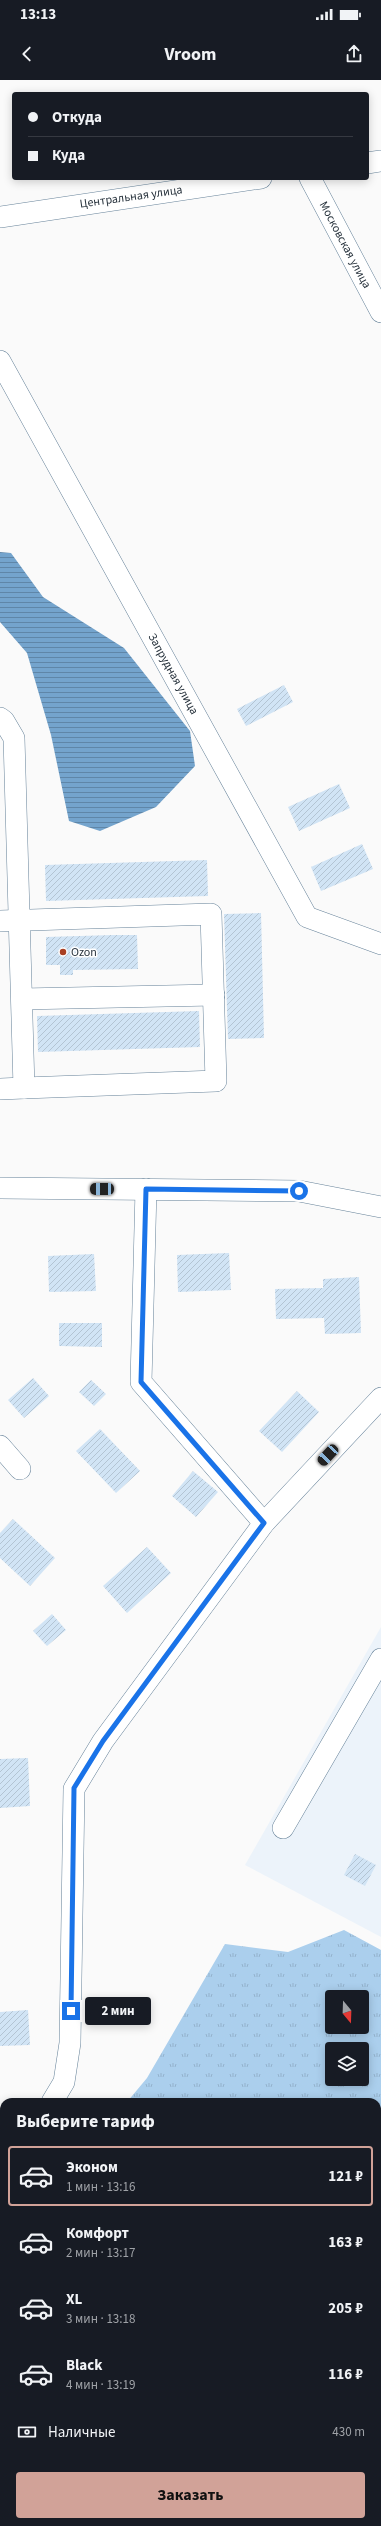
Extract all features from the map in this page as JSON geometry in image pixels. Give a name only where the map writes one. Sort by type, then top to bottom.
[{"type":"street","points":[[369,163],[381,161]]},
{"type":"street","name":"Центральная улица","points":[[0,217],[248,180]]},
{"type":"street","name":"Московская улица","points":[[311,180],[381,312]]},
{"type":"street","name":"Запрудная улица","points":[[0,361],[307,917],[381,944]]},
{"type":"street","points":[[0,718],[4,721],[14,738],[10,921],[22,999],[24,1088]]},
{"type":"street","points":[[0,1089],[216,1081],[211,914],[10,921]]},
{"type":"street","points":[[22,999],[214,995]]},
{"type":"street","points":[[0,1188],[299,1191],[381,1206]]},
{"type":"street","points":[[146,1189],[141,1382],[264,1523]]},
{"type":"street","points":[[54,2098],[64,2082],[70,2043],[74,1788],[103,1741],[264,1523],[381,1398]]},
{"type":"street","points":[[0,1446],[20,1469]]},
{"type":"street","points":[[283,1828],[381,1659]]},
{"type":"shaded area","points":[[0,552],[11,553],[43,597],[124,648],[190,731],[195,766],[156,807],[100,831],[69,821],[51,735],[27,653],[0,622]]},
{"type":"shaded area","points":[[381,1627],[381,1937],[245,1865]]},
{"type":"green space","points":[[344,1930],[381,1950],[381,2098],[130,2098],[147,2078],[225,1944],[288,1952]]},
{"type":"building","points":[[284,685],[293,702],[246,726],[237,709]]},
{"type":"building","points":[[339,784],[350,808],[299,831],[288,807]]},
{"type":"building","points":[[362,844],[373,869],[321,891],[311,867]]},
{"type":"building","points":[[207,860],[208,896],[46,901],[45,865]]},
{"type":"building","points":[[261,913],[264,1038],[228,1039],[224,914]]},
{"type":"building","points":[[137,935],[138,969],[73,970],[73,975],[60,975],[60,965],[46,965],[46,937]]},
{"type":"building","points":[[199,1011],[200,1047],[38,1052],[37,1016]]},
{"type":"building","points":[[229,1253],[231,1290],[178,1292],[177,1255]]},
{"type":"building","points":[[94,1254],[96,1291],[49,1292],[48,1256]]},
{"type":"building","points":[[359,1277],[361,1333],[325,1334],[324,1318],[276,1319],[275,1289],[323,1288],[323,1279]]},
{"type":"building","points":[[59,1323],[102,1323],[102,1347],[59,1346]]},
{"type":"building","points":[[33,1378],[49,1396],[24,1418],[8,1400]]},
{"type":"building","points":[[91,1380],[106,1394],[94,1406],[79,1392]]},
{"type":"building","points":[[297,1391],[319,1412],[282,1452],[259,1431]]},
{"type":"building","points":[[100,1429],[140,1471],[116,1493],[76,1451]]},
{"type":"building","points":[[193,1471],[218,1492],[196,1517],[172,1496]]},
{"type":"building","points":[[13,1519],[55,1558],[30,1586],[0,1558],[0,1533]]},
{"type":"building","points":[[147,1547],[171,1573],[127,1613],[103,1586]]},
{"type":"building","points":[[52,1614],[66,1630],[47,1646],[33,1631]]},
{"type":"building","points":[[28,1758],[30,1806],[0,1808],[0,1759]]},
{"type":"building","points":[[355,1854],[376,1865],[365,1886],[344,1875]]},
{"type":"building","points":[[28,2010],[30,2045],[0,2046],[0,2012]]},
{"type":"place","name":"Ozon","points":[[63,952]]},
{"type":"route","points":[[71,2011],[74,1788],[103,1741],[264,1523],[141,1382],[146,1189],[299,1191]]}]
